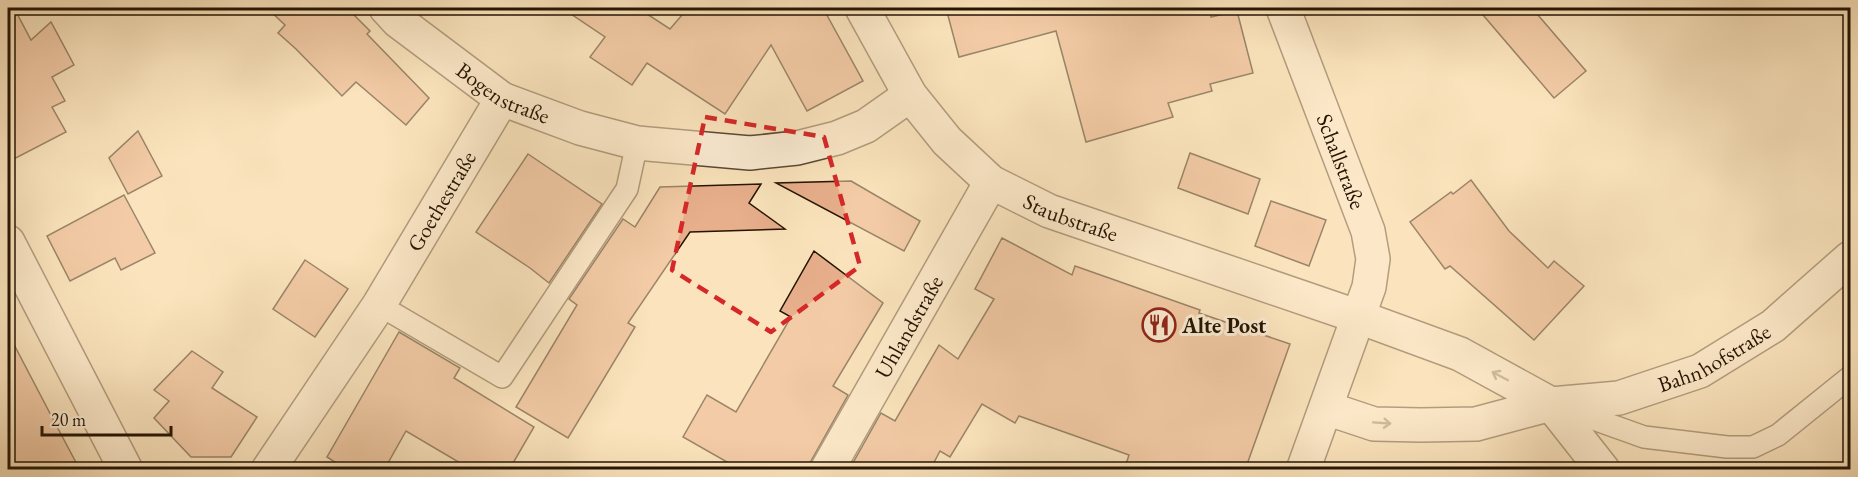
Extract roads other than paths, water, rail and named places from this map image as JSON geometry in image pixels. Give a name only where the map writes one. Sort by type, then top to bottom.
[{"type":"street","name":"Bogenstraße","points":[[386,8],[398,21],[502,99],[580,128],[637,143],[750,153],[797,148],[837,138],[866,126],[910,95]]},
{"type":"street","name":"Staubstraße","points":[[862,8],[910,95],[947,141],[991,182],[1049,210],[1359,318]]},
{"type":"street","name":"Schallstraße","points":[[1283,8],[1368,231],[1373,259],[1370,287],[1359,318]]},
{"type":"street","name":"Goethestraße","points":[[268,470],[379,305],[502,99]]},
{"type":"street","name":"Uhlandstraße","points":[[827,470],[991,182]]},
{"type":"street","points":[[8,242],[126,470]]},
{"type":"street","name":"Bahnhofstraße","points":[[1326,408],[1374,424],[1476,424],[1551,404],[1619,398],[1700,370],[1773,326],[1851,258]]},
{"type":"street","points":[[1303,470],[1359,318],[1460,354],[1551,404],[1603,470]]},
{"type":"lane","points":[[379,305],[502,377],[627,189],[637,143]]},
{"type":"lane","points":[[1551,404],[1644,437],[1727,447],[1754,447],[1778,435],[1851,377]]},
{"type":"place","name":"Alte Post","points":[[1159,325]]}]
